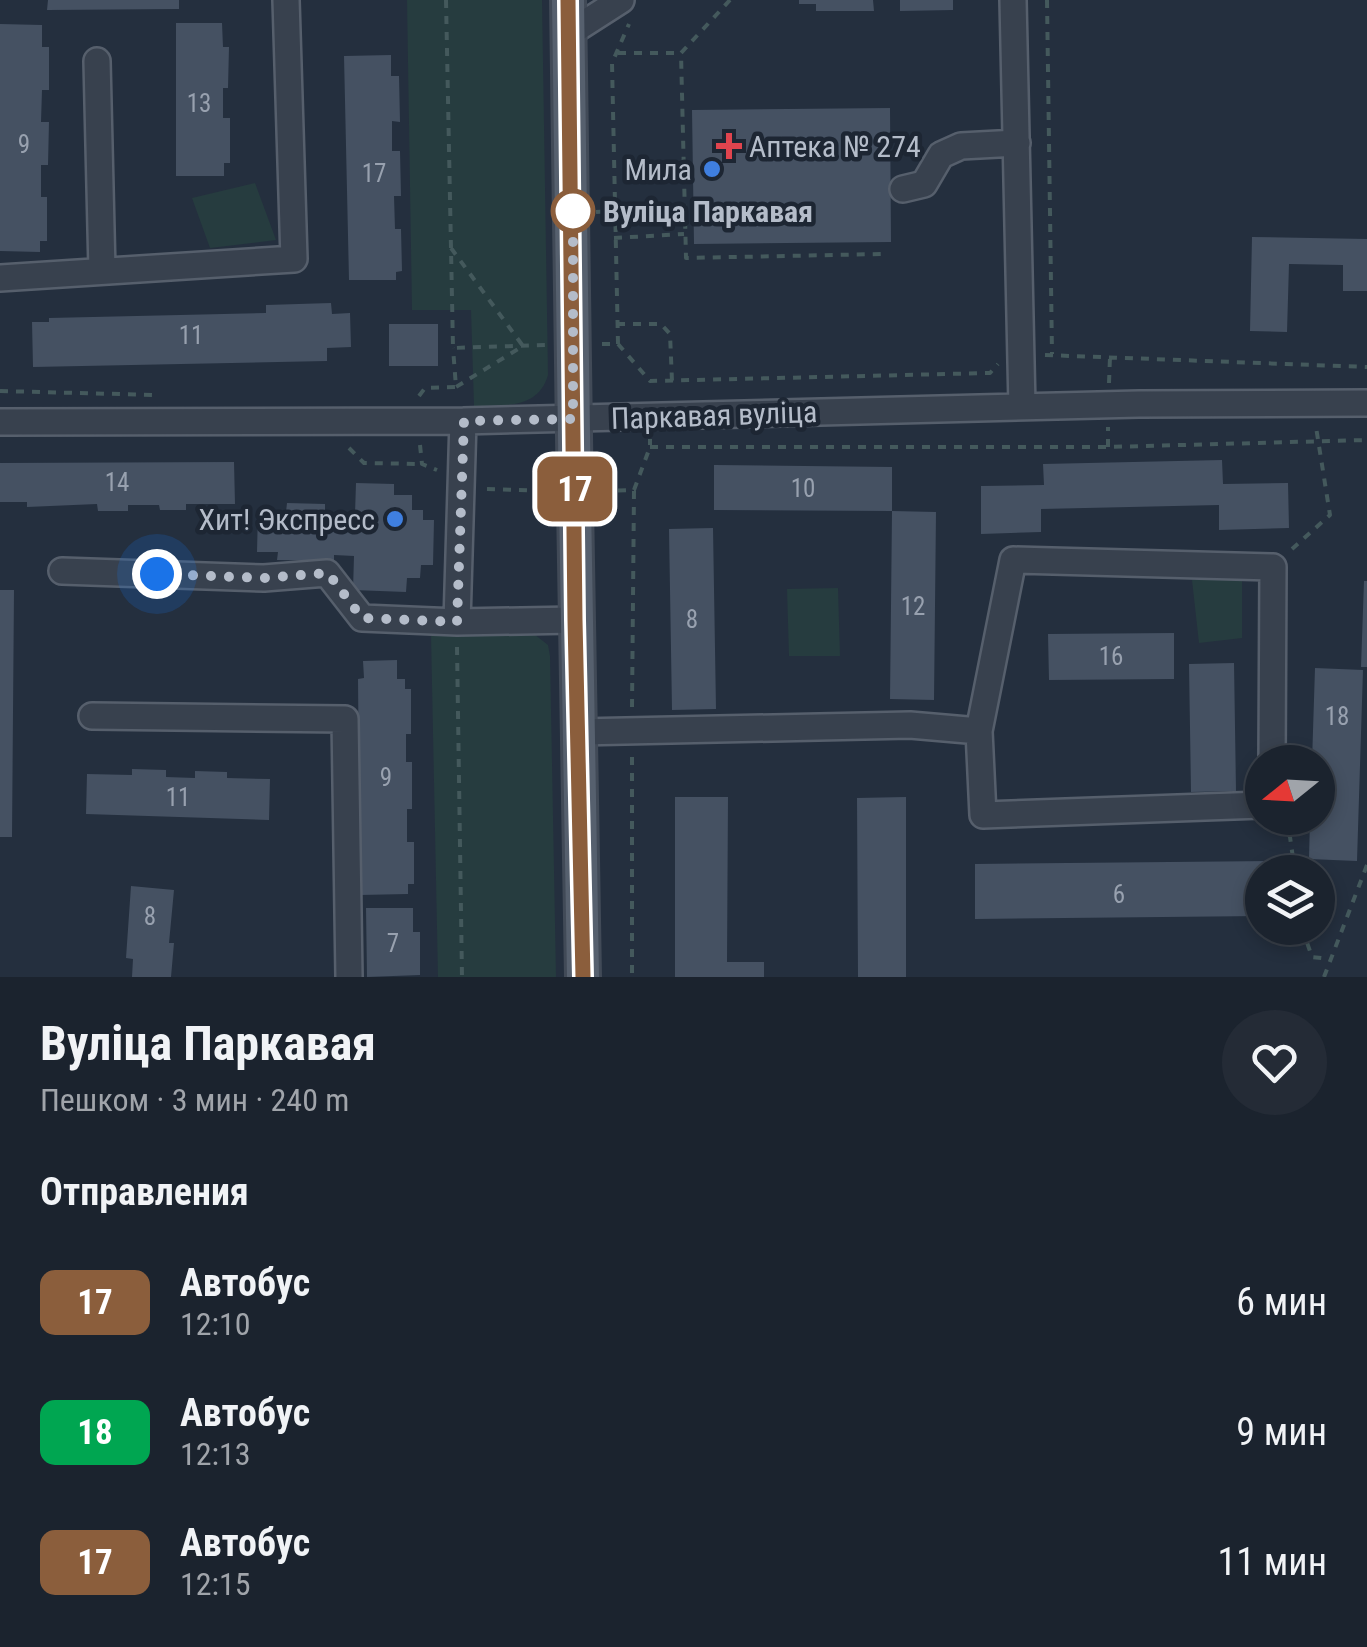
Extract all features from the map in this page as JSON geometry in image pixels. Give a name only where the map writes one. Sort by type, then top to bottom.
[{"type":"main road","points":[[568,0],[583,977]]},
{"type":"street","points":[[0,278],[294,260],[286,0]]},
{"type":"street","points":[[1013,0],[1022,407]]},
{"type":"street","points":[[568,34],[627,7]]},
{"type":"street","points":[[97,61],[102,272]]},
{"type":"street","points":[[902,189],[924,184],[940,155],[961,146],[1017,143]]},
{"type":"street","name":"Паркавая вуліца","points":[[0,422],[464,421],[1367,403]]},
{"type":"street","points":[[457,622],[464,421]]},
{"type":"street","points":[[1245,806],[983,815],[979,731],[1013,560],[1272,567],[1272,745]]},
{"type":"street","points":[[62,570],[264,578],[328,573],[362,618],[457,622],[575,620]]},
{"type":"street","points":[[92,716],[345,719],[349,977]]},
{"type":"street","points":[[579,732],[910,725],[979,731]]},
{"type":"path","points":[[446,0],[456,387]]},
{"type":"path","points":[[730,0],[682,54],[686,258],[882,254]]},
{"type":"path","points":[[1046,0],[1052,354]]},
{"type":"path","points":[[627,7],[612,63],[618,344],[650,381],[990,373],[1001,360],[1052,354],[1367,367]]},
{"type":"path","points":[[618,52],[682,54]]},
{"type":"path","points":[[614,238],[685,234]]},
{"type":"path","points":[[451,248],[523,346]]},
{"type":"path","points":[[617,324],[660,324],[670,334],[672,380]]},
{"type":"path","points":[[453,348],[618,344]]},
{"type":"path","points":[[422,464],[416,402],[424,388],[456,387],[523,346]]},
{"type":"path","points":[[1272,567],[1330,515],[1320,442],[1309,403]]},
{"type":"path","points":[[632,977],[634,490],[650,447],[650,416]]},
{"type":"path","points":[[650,447],[1108,448],[1367,440]]},
{"type":"path","points":[[348,447],[364,463],[422,464],[482,489],[634,490]]},
{"type":"path","points":[[457,622],[462,977]]},
{"type":"path","points":[[1324,977],[1367,865]]},
{"type":"path","points":[[1308,945],[1312,956],[1330,960]]},
{"type":"green space","points":[[407,0],[542,0],[548,375],[536,394],[518,403],[474,406],[471,310],[412,310]]},
{"type":"green space","points":[[255,183],[276,240],[210,248],[192,198]]},
{"type":"green space","points":[[1192,580],[1242,580],[1242,638],[1199,643]]},
{"type":"green space","points":[[838,588],[840,656],[789,656],[787,589]]},
{"type":"green space","points":[[534,634],[548,645],[550,656],[556,977],[438,977],[431,635]]},
{"type":"building","points":[[48,0],[179,0],[179,9],[47,10]]},
{"type":"building","points":[[799,0],[873,0],[874,11],[816,11],[816,4],[799,4]]},
{"type":"building","points":[[900,0],[953,0],[953,10],[900,11]]},
{"type":"building","points":[[176,23],[222,23],[223,47],[229,47],[223,118],[230,118],[230,163],[224,163],[224,176],[176,176]]},
{"type":"building","points":[[0,24],[42,25],[42,47],[49,47],[49,90],[42,90],[41,122],[49,122],[48,165],[41,165],[41,197],[47,197],[47,241],[40,241],[40,252],[0,251]]},
{"type":"building","points":[[391,55],[391,76],[399,76],[400,122],[392,121],[392,151],[400,151],[401,196],[394,196],[395,229],[401,229],[402,271],[396,272],[396,280],[349,280],[344,56]]},
{"type":"building","points":[[890,108],[891,242],[694,244],[692,110]]},
{"type":"building","points":[[1252,237],[1367,239],[1367,291],[1343,291],[1343,265],[1289,264],[1287,332],[1250,331]]},
{"type":"building","points":[[331,303],[332,314],[350,313],[351,347],[327,348],[327,361],[33,367],[32,322],[49,322],[49,318],[266,313],[266,305]]},
{"type":"building","points":[[389,324],[438,324],[438,366],[389,366]]},
{"type":"building","points":[[1222,460],[1223,484],[1288,483],[1289,528],[1219,530],[1219,505],[1041,509],[1041,532],[981,534],[981,486],[1044,485],[1043,464]]},
{"type":"building","points":[[234,462],[235,504],[186,504],[186,510],[128,505],[128,511],[98,511],[97,504],[27,507],[27,502],[0,502],[0,463]]},
{"type":"building","points":[[714,465],[892,467],[892,511],[714,510]]},
{"type":"building","points":[[356,483],[394,484],[394,495],[412,495],[412,510],[423,510],[423,520],[434,520],[433,565],[421,565],[420,578],[407,578],[406,592],[353,590],[354,556],[334,555],[334,561],[277,560],[278,552],[257,552],[258,511],[286,512],[287,503],[325,504],[325,513],[355,514]]},
{"type":"building","points":[[892,511],[936,512],[934,700],[890,699]]},
{"type":"building","points":[[713,528],[716,709],[672,710],[669,529]]},
{"type":"building","points":[[1364,581],[1367,667],[1361,667]]},
{"type":"building","points":[[0,590],[14,590],[12,837],[0,837]]},
{"type":"building","points":[[1174,633],[1174,679],[1049,680],[1048,634]]},
{"type":"building","points":[[397,660],[397,679],[405,679],[405,689],[411,689],[411,734],[406,734],[406,762],[412,762],[412,809],[407,809],[407,842],[414,842],[414,884],[408,884],[408,894],[360,895],[358,679],[364,678],[363,661]]},
{"type":"building","points":[[1234,663],[1236,791],[1191,792],[1189,664]]},
{"type":"building","points":[[1315,668],[1363,670],[1357,861],[1335,860],[1335,855],[1309,855],[1310,835],[1335,835],[1335,745],[1313,745]]},
{"type":"building","points":[[132,769],[166,770],[166,777],[195,778],[195,771],[227,772],[227,778],[270,779],[269,820],[86,814],[87,774],[132,775]]},
{"type":"building","points":[[675,797],[728,797],[727,962],[764,962],[764,977],[675,977]]},
{"type":"building","points":[[906,797],[906,977],[858,977],[857,798]]},
{"type":"building","points":[[1245,861],[1245,916],[975,919],[975,864]]},
{"type":"building","points":[[131,886],[174,890],[169,943],[174,943],[171,977],[132,977],[133,959],[126,958]]},
{"type":"building","points":[[366,908],[413,908],[413,932],[420,932],[420,975],[367,977]]},
{"type":"bus line","name":"17","points":[[568,0],[583,977]]},
{"type":"place","name":"Аптека № 274","points":[[729,146]]},
{"type":"place","name":"Мила","points":[[712,169]]},
{"type":"place","name":"Вуліца Паркавая","points":[[573,211]]},
{"type":"place","name":"Хит! Экспресс","points":[[395,519]]},
{"type":"route","points":[[157,574],[264,578],[328,573],[362,618],[457,622],[464,421],[573,419],[573,211]]}]
